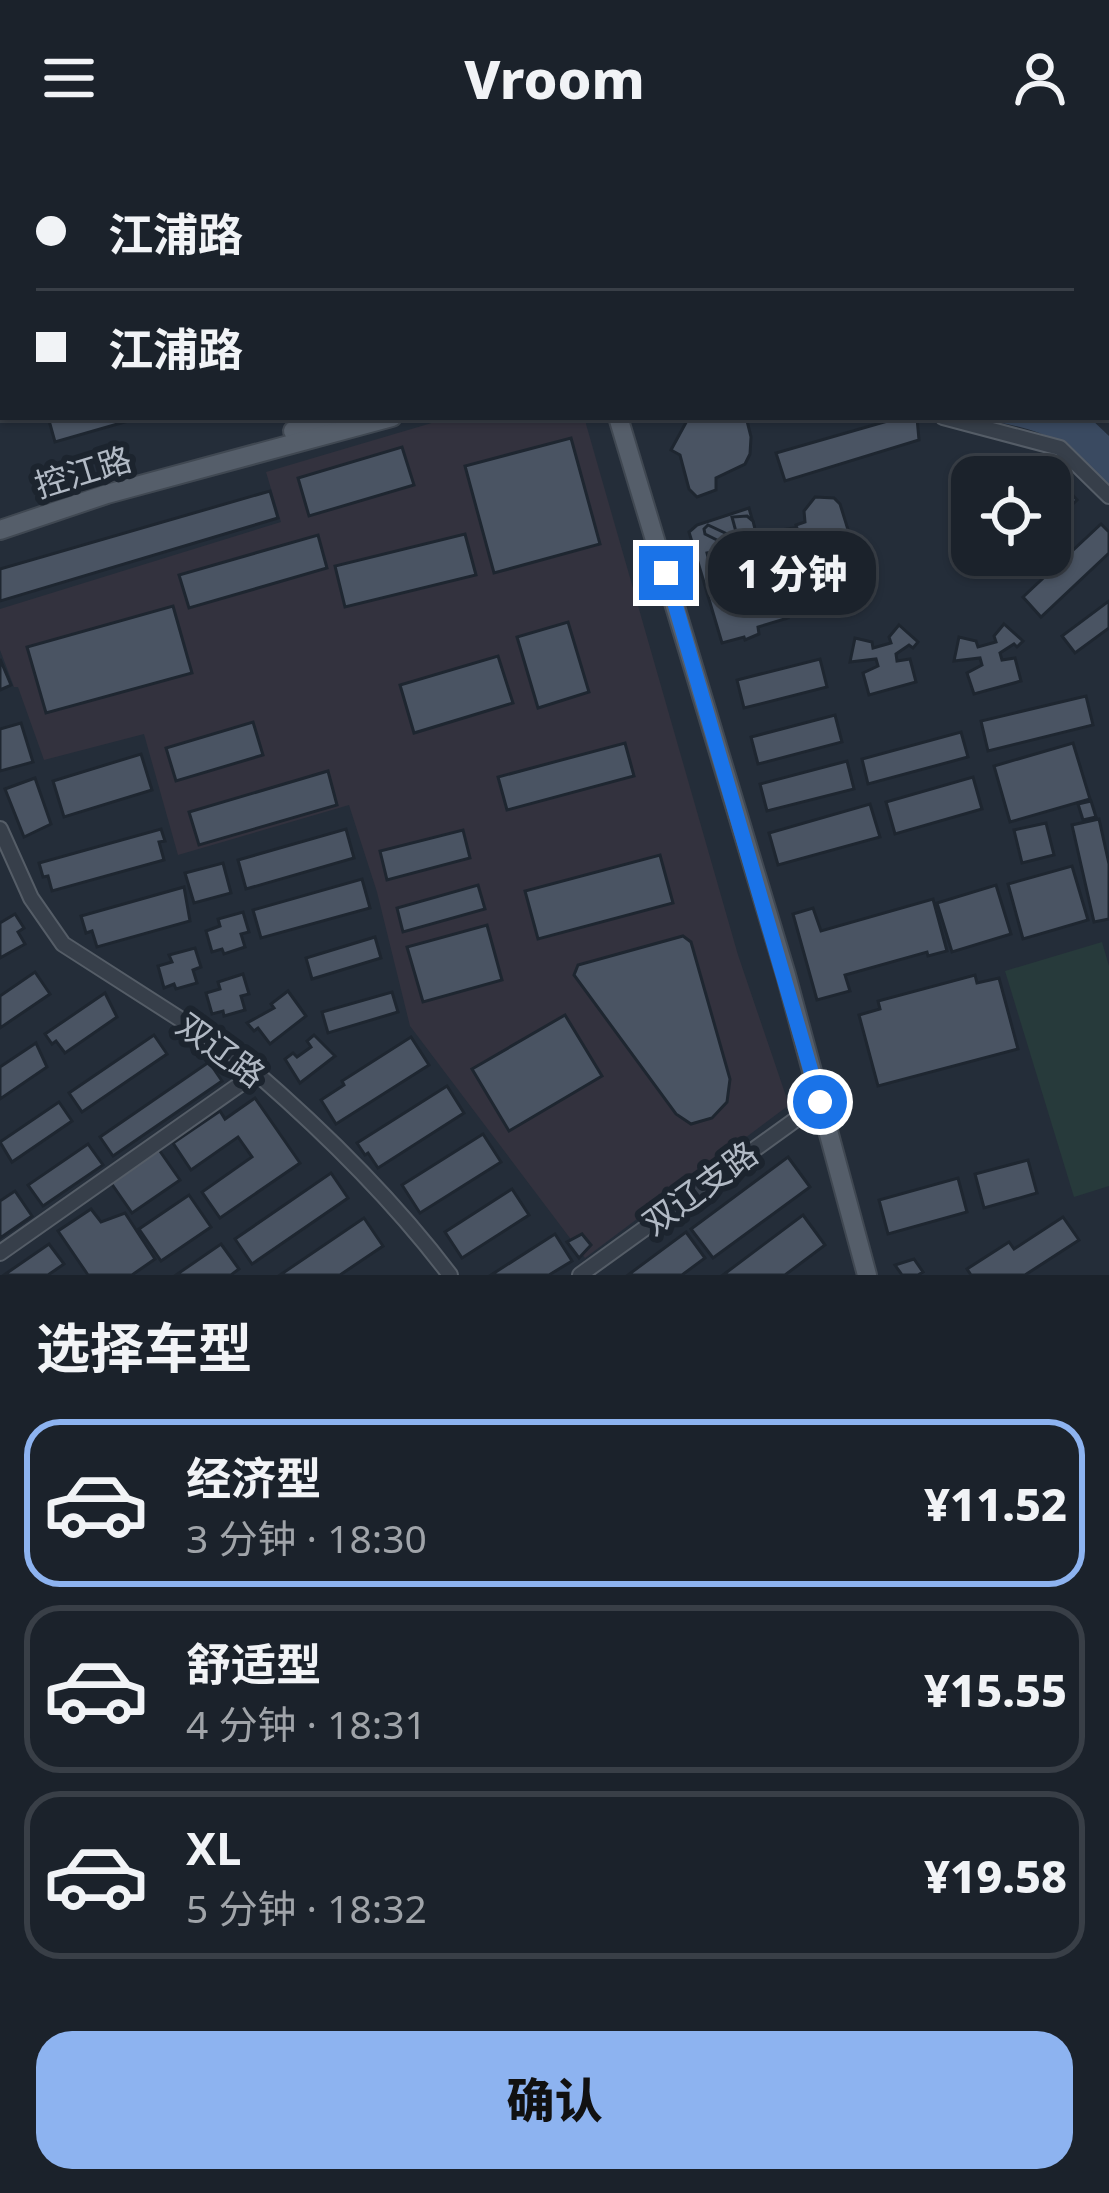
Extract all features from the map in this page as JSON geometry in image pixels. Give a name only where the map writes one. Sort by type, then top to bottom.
[{"type":"main road","name":"控江路","points":[[0,517],[330,420]]},
{"type":"main road","name":"控江路","points":[[0,530],[107,494],[381,420]]},
{"type":"main road","points":[[619,420],[780,953],[867,1275]]},
{"type":"street","points":[[955,420],[1051,444],[1109,496]]},
{"type":"street","name":"双辽路","points":[[0,829],[31,898],[63,944],[256,1072],[307,1117],[450,1275]]},
{"type":"street","points":[[0,1252],[256,1072]]},
{"type":"street","name":"双辽支路","points":[[580,1275],[820,1102]]},
{"type":"shaded area","points":[[442,420],[585,420],[738,955],[789,1105],[585,1258],[410,1026],[377,892],[349,805],[178,855],[144,734],[44,760],[18,687],[14,687],[0,650],[0,609],[281,522],[266,472]]},
{"type":"shaded area","points":[[1102,942],[1109,966],[1109,1186],[1074,1197],[1005,971]]},
{"type":"water","points":[[987,420],[1092,420],[1109,436],[1109,488],[1062,445]]},
{"type":"building","points":[[49,420],[132,420],[55,442]]},
{"type":"building","points":[[687,420],[747,420],[750,454],[745,464],[716,478],[716,490],[697,497],[689,489],[680,455],[671,450]]},
{"type":"building","points":[[891,420],[917,420],[919,440],[785,481],[776,453]]},
{"type":"building","points":[[571,438],[600,544],[494,573],[465,466]]},
{"type":"building","points":[[402,447],[414,485],[309,516],[298,478]]},
{"type":"building","points":[[270,491],[278,518],[0,601],[0,569]]},
{"type":"building","points":[[815,497],[834,498],[840,504],[864,581],[851,585],[854,596],[797,613],[788,581],[811,575],[796,525],[805,522],[804,511]]},
{"type":"building","points":[[749,508],[756,534],[794,528],[804,559],[779,568],[776,575],[788,618],[758,627],[759,634],[745,640],[722,643],[689,532]]},
{"type":"building","points":[[747,516],[753,521],[762,558],[758,564],[718,575],[711,570],[707,553],[733,548],[705,534],[704,529],[708,525],[738,539],[732,517]]},
{"type":"building","points":[[1101,524],[1109,532],[1109,553],[1041,617],[1023,597],[1045,576],[1071,576],[1071,552]]},
{"type":"building","points":[[465,534],[476,575],[345,607],[335,566]]},
{"type":"building","points":[[318,535],[327,568],[189,608],[179,575]]},
{"type":"building","points":[[1109,601],[1109,628],[1075,653],[1062,636]]},
{"type":"building","points":[[173,606],[192,673],[46,713],[27,647]]},
{"type":"building","points":[[568,622],[589,692],[538,708],[517,637]]},
{"type":"building","points":[[1004,624],[1023,641],[1000,653],[1002,660],[1015,658],[1021,681],[974,694],[967,673],[982,665],[980,658],[954,661],[959,637],[976,641],[978,647],[996,642],[994,636]]},
{"type":"building","points":[[899,625],[918,642],[896,654],[897,661],[910,659],[916,682],[869,695],[863,673],[878,666],[876,659],[850,662],[855,638],[872,642],[873,648],[891,643],[889,637]]},
{"type":"building","points":[[498,656],[513,703],[414,733],[400,685]]},
{"type":"building","points":[[0,659],[11,685],[0,690]]},
{"type":"building","points":[[820,659],[827,687],[744,708],[737,680]]},
{"type":"building","points":[[1086,696],[1093,725],[988,751],[981,721]]},
{"type":"building","points":[[835,715],[842,742],[758,764],[751,737]]},
{"type":"building","points":[[253,722],[263,755],[176,781],[166,748]]},
{"type":"building","points":[[21,723],[33,762],[0,771],[0,729]]},
{"type":"building","points":[[961,732],[968,757],[868,784],[862,759]]},
{"type":"building","points":[[625,743],[634,776],[507,810],[498,777]]},
{"type":"building","points":[[1073,743],[1090,799],[1010,822],[994,766]]},
{"type":"building","points":[[141,754],[152,790],[64,817],[53,781]]},
{"type":"building","points":[[847,761],[854,789],[767,811],[760,784]]},
{"type":"building","points":[[328,771],[337,805],[199,845],[189,812]]},
{"type":"building","points":[[973,777],[982,809],[895,834],[886,802]]},
{"type":"building","points":[[35,778],[51,824],[24,837],[5,789]]},
{"type":"building","points":[[1091,801],[1096,817],[1083,820],[1078,804]]},
{"type":"building","points":[[870,804],[880,837],[778,865],[769,833]]},
{"type":"building","points":[[1099,819],[1109,864],[1109,919],[1094,922],[1072,825]]},
{"type":"building","points":[[1046,823],[1054,855],[1022,863],[1014,830]]},
{"type":"building","points":[[161,829],[164,860],[52,891],[48,876],[43,877],[39,863]]},
{"type":"building","points":[[346,829],[354,858],[246,889],[238,860]]},
{"type":"building","points":[[463,830],[470,858],[387,880],[380,851]]},
{"type":"building","points":[[660,855],[673,903],[538,939],[525,891]]},
{"type":"building","points":[[223,863],[231,893],[194,903],[185,873]]},
{"type":"building","points":[[1072,866],[1088,920],[1023,939],[1008,884]]},
{"type":"building","points":[[362,879],[370,908],[261,938],[253,910]]},
{"type":"building","points":[[478,885],[485,909],[403,932],[397,908]]},
{"type":"building","points":[[996,885],[1011,934],[952,952],[937,903]]},
{"type":"building","points":[[184,887],[190,921],[97,947],[92,931],[86,933],[81,916]]},
{"type":"building","points":[[933,899],[947,951],[928,956],[927,952],[845,975],[850,991],[817,1000],[793,914],[813,908],[821,931]]},
{"type":"building","points":[[243,912],[249,932],[241,934],[245,947],[224,954],[222,949],[212,952],[206,931],[220,926],[218,919]]},
{"type":"building","points":[[15,914],[24,928],[18,932],[25,944],[0,958],[0,923]]},
{"type":"building","points":[[487,925],[502,980],[423,1002],[407,947]]},
{"type":"building","points":[[683,936],[691,942],[730,1079],[727,1102],[712,1118],[691,1124],[676,1114],[574,975],[578,965]]},
{"type":"building","points":[[375,937],[381,958],[312,979],[306,958]]},
{"type":"building","points":[[195,948],[201,967],[193,970],[197,983],[164,988],[158,966],[172,962],[169,955]]},
{"type":"building","points":[[35,972],[50,994],[0,1028],[0,996]]},
{"type":"building","points":[[243,974],[249,994],[241,996],[245,1010],[212,1014],[206,993],[220,989],[218,982]]},
{"type":"building","points":[[975,975],[977,983],[999,978],[1018,1049],[878,1086],[859,1015],[880,1009],[878,1001]]},
{"type":"building","points":[[288,991],[306,1016],[270,1044],[258,1028],[254,1031],[247,1023],[274,1008],[271,1004]]},
{"type":"building","points":[[392,992],[398,1012],[328,1033],[322,1012]]},
{"type":"building","points":[[105,993],[117,1017],[65,1053],[56,1041],[52,1044],[45,1034]]},
{"type":"building","points":[[565,1015],[602,1076],[509,1131],[472,1069]]},
{"type":"building","points":[[154,1035],[167,1054],[82,1112],[69,1093]]},
{"type":"building","points":[[314,1035],[335,1056],[300,1083],[285,1059],[311,1047],[307,1041]]},
{"type":"building","points":[[411,1037],[429,1065],[336,1124],[321,1100]]},
{"type":"building","points":[[36,1043],[47,1067],[0,1099],[0,1067]]},
{"type":"building","points":[[209,1062],[222,1081],[113,1156],[100,1137]]},
{"type":"building","points":[[447,1086],[464,1113],[378,1168],[365,1155],[357,1143]]},
{"type":"building","points":[[255,1098],[300,1163],[220,1218],[202,1192],[252,1157],[238,1137],[191,1170],[173,1143],[220,1111],[225,1119]]},
{"type":"building","points":[[59,1102],[72,1121],[12,1162],[0,1142]]},
{"type":"building","points":[[483,1134],[501,1162],[420,1213],[402,1185]]},
{"type":"building","points":[[88,1144],[103,1165],[43,1206],[28,1185]]},
{"type":"building","points":[[157,1147],[180,1180],[132,1213],[109,1180]]},
{"type":"building","points":[[788,1157],[810,1187],[713,1258],[691,1229]]},
{"type":"building","points":[[1028,1160],[1037,1193],[984,1208],[975,1174]]},
{"type":"building","points":[[331,1173],[348,1198],[252,1264],[235,1239]]},
{"type":"building","points":[[958,1178],[967,1212],[888,1234],[879,1200]]},
{"type":"building","points":[[512,1189],[529,1215],[462,1258],[445,1232]]},
{"type":"building","points":[[15,1191],[32,1216],[0,1238],[0,1201]]},
{"type":"building","points":[[189,1195],[211,1227],[161,1261],[139,1229]]},
{"type":"building","points":[[91,1209],[101,1222],[125,1213],[155,1259],[132,1275],[88,1275],[58,1231]]},
{"type":"building","points":[[803,1215],[825,1245],[785,1275],[723,1275]]},
{"type":"building","points":[[1063,1217],[1079,1240],[1025,1275],[971,1275],[967,1269],[1009,1242],[1014,1249]]},
{"type":"building","points":[[364,1218],[383,1246],[340,1275],[280,1275]]},
{"type":"building","points":[[686,1232],[705,1258],[682,1275],[628,1275]]},
{"type":"building","points":[[555,1234],[572,1261],[549,1275],[491,1275]]},
{"type":"building","points":[[582,1234],[591,1245],[579,1258],[567,1242]]},
{"type":"building","points":[[49,1244],[64,1264],[48,1275],[4,1275]]},
{"type":"building","points":[[221,1244],[239,1269],[231,1275],[176,1275]]},
{"type":"building","points":[[914,1259],[923,1272],[902,1275],[895,1265]]},
{"type":"route","points":[[666,573],[820,1102]]}]
